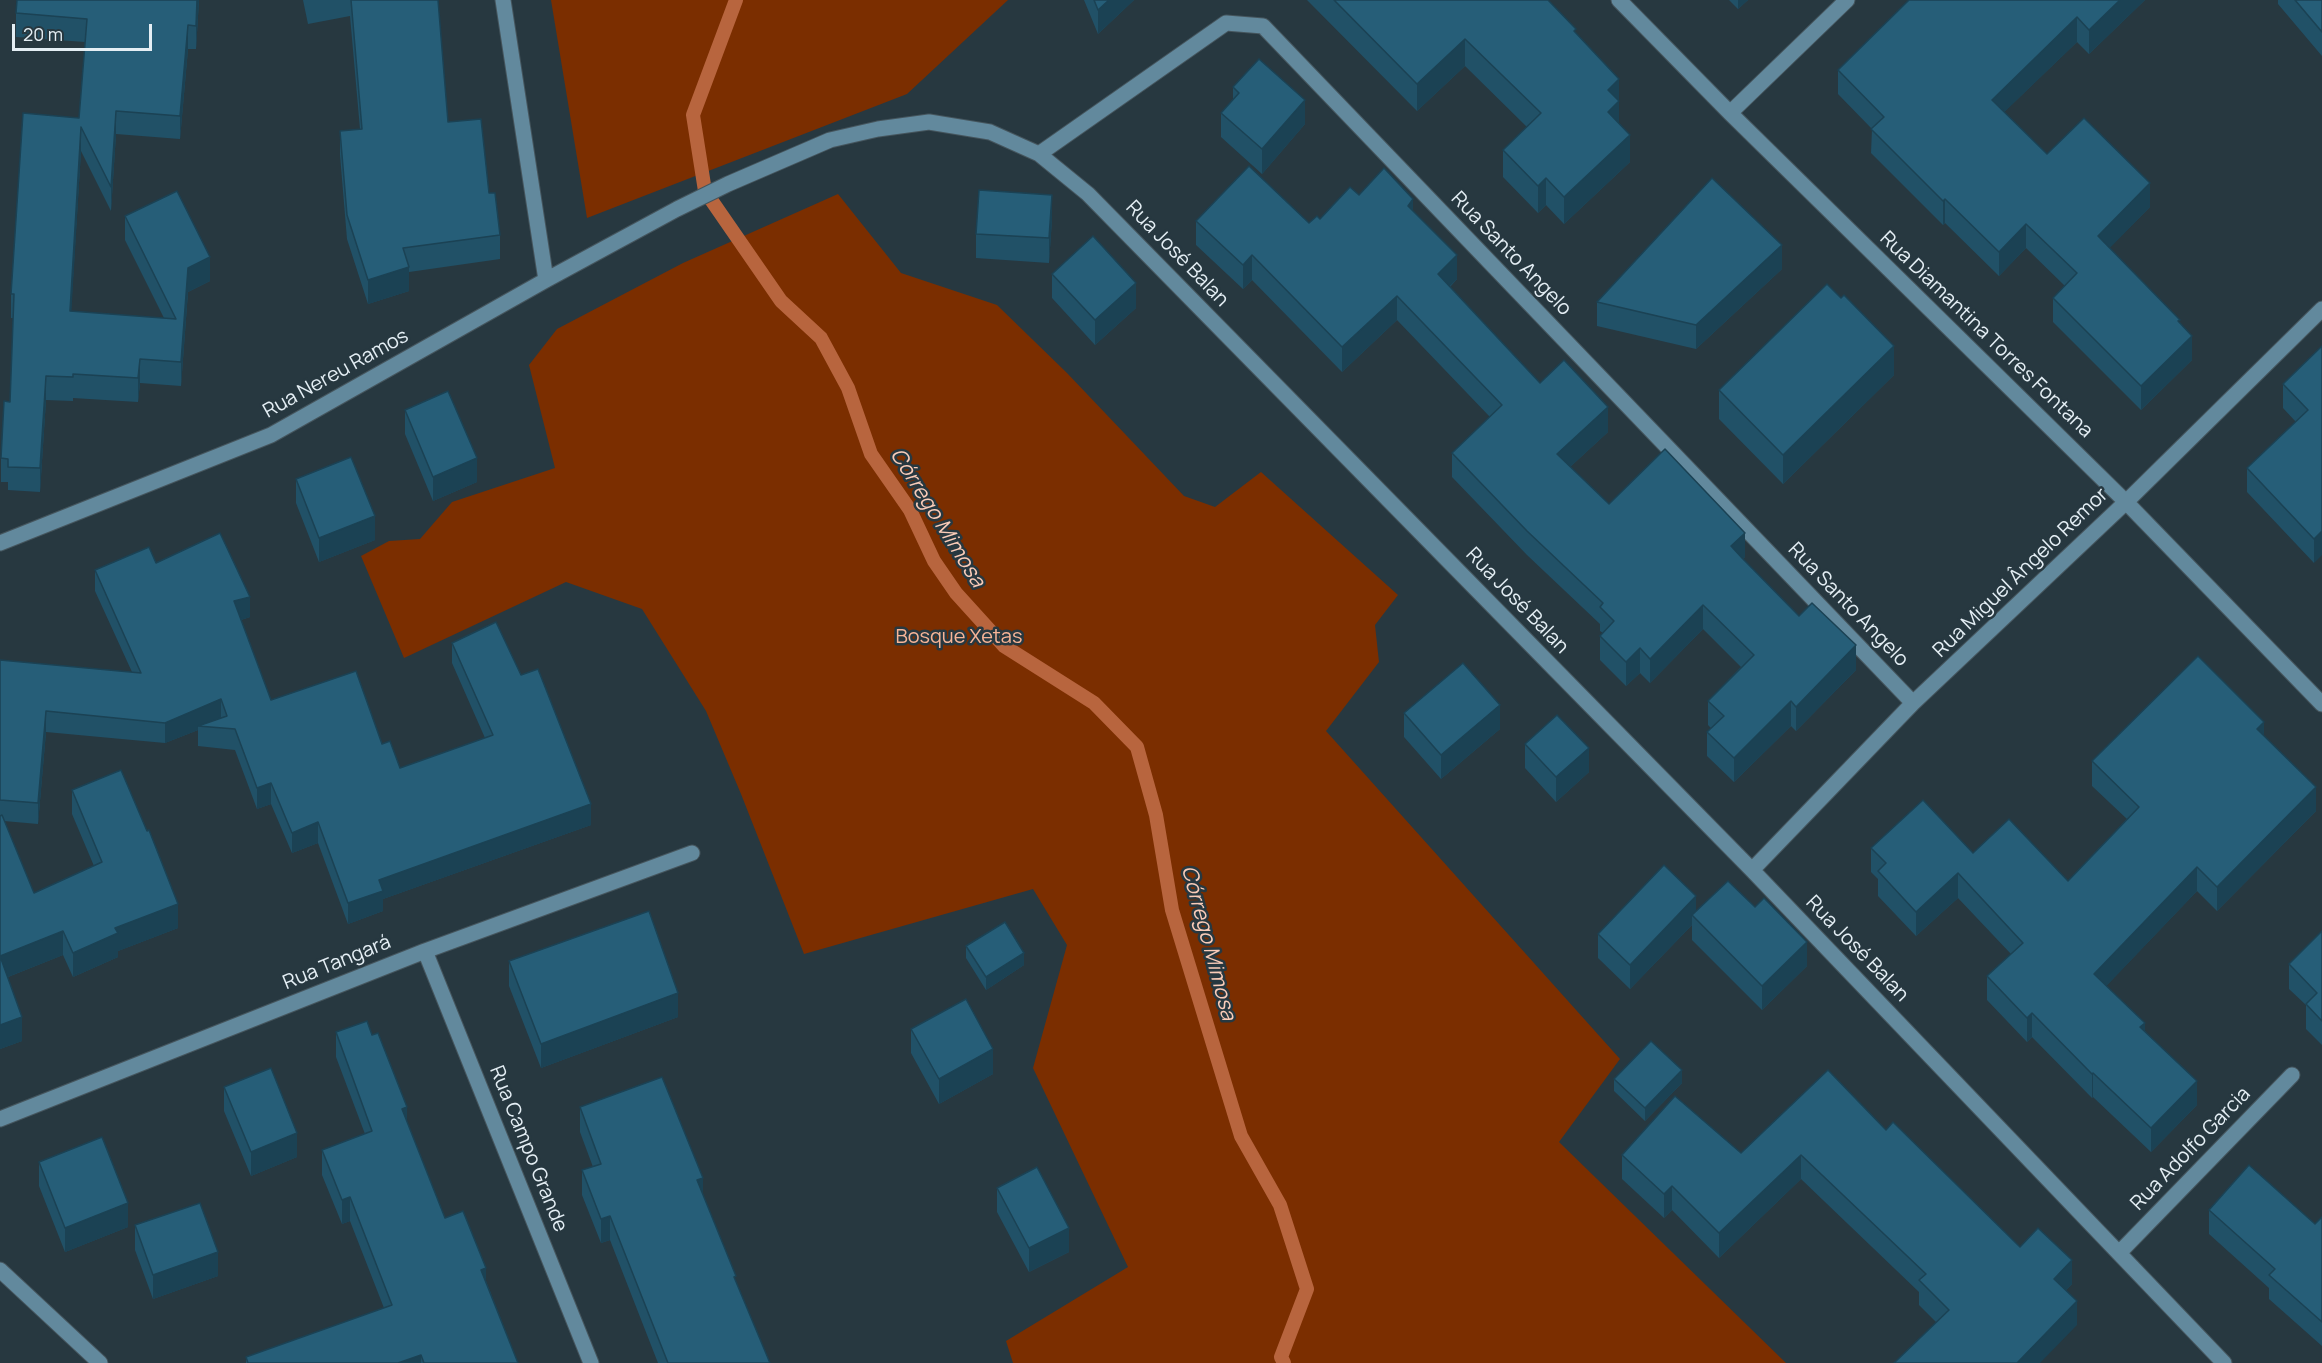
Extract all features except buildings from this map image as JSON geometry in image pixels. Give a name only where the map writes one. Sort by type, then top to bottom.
[{"type":"street","points":[[503,0],[546,280]]},
{"type":"street","name":"Rua Diamantina Torres Fontana","points":[[1618,0],[2126,502],[2322,704]]},
{"type":"street","points":[[1730,113],[1847,0]]},
{"type":"street","name":"Rua Santo Angelo","points":[[1039,154],[1226,23],[1263,26],[1913,703]]},
{"type":"street","name":"Rua José Balan","points":[[677,209],[728,184],[830,140],[878,129],[930,122],[990,132],[1039,154],[1088,194],[1752,870],[2224,1363]]},
{"type":"street","name":"Rua Nereu Ramos","points":[[0,543],[271,435],[677,209]]},
{"type":"street","name":"Rua Miguel Ângelo Remor","points":[[1752,870],[1913,703],[2126,502],[2322,309]]},
{"type":"street","name":"Rua Tangará","points":[[0,1119],[425,951],[692,853]]},
{"type":"street","name":"Rua Campo Grande","points":[[425,951],[591,1363]]},
{"type":"street","name":"Rua Adolfo Garcia","points":[[2120,1252],[2292,1074]]},
{"type":"street","points":[[0,1270],[100,1363]]},
{"type":"green space","points":[[551,0],[1008,0],[907,94],[587,218]]},
{"type":"green space","name":"Bosque Xetas","points":[[838,194],[901,273],[997,305],[1067,373],[1184,496],[1215,507],[1261,472],[1398,595],[1375,625],[1379,662],[1326,731],[1620,1059],[1559,1142],[1786,1363],[1013,1363],[1006,1341],[1128,1267],[1033,1068],[1067,945],[1033,889],[804,954],[706,711],[642,609],[566,582],[404,658],[361,556],[389,541],[420,539],[452,502],[555,468],[529,365],[557,329],[683,263]]},
{"type":"waterway","name":"Córrego Mimosa","points":[[736,0],[693,115],[705,191],[781,301],[821,338],[848,388],[871,454],[910,510],[934,561],[956,593],[1004,646],[1094,703],[1137,747],[1156,815],[1172,910],[1241,1136],[1280,1205],[1307,1289],[1281,1357],[1284,1363]]}]
